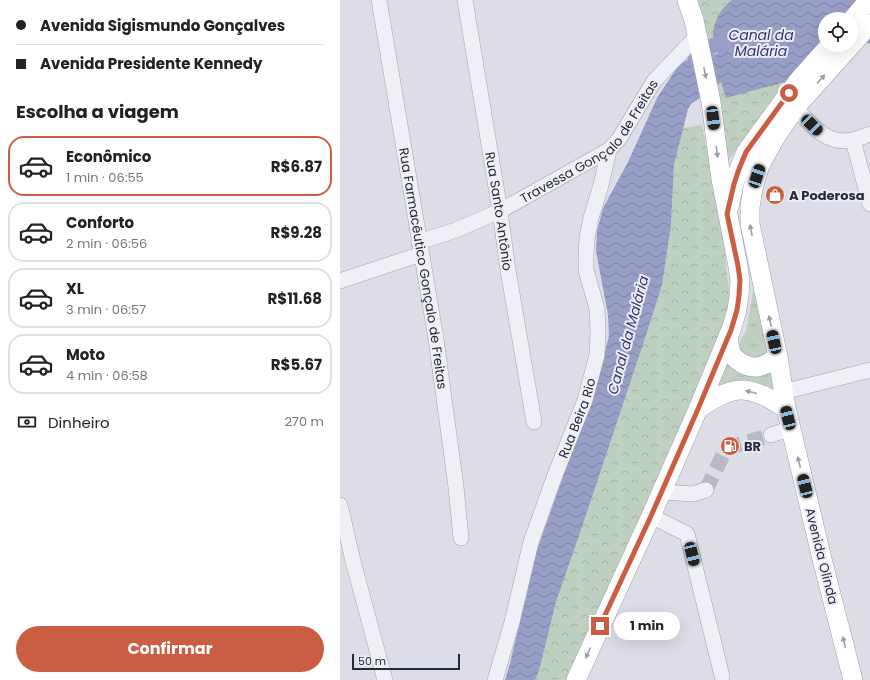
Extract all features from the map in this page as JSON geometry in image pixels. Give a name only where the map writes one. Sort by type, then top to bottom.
[{"type":"main road","points":[[576,680],[662,492],[698,409],[737,310],[740,280],[738,266],[720,179],[711,100],[697,33],[687,0]]},
{"type":"main road","points":[[697,33],[701,0]]},
{"type":"main road","points":[[858,13],[869,0]]},
{"type":"main road","name":"Avenida Olinda","points":[[853,680],[784,400],[778,357],[750,224],[750,208],[753,188],[760,165],[775,138],[795,108],[870,24]]},
{"type":"main road","points":[[727,214],[734,184],[746,152],[798,82],[824,52]]},
{"type":"main road","points":[[728,336],[731,352],[742,364],[758,367],[778,357]]},
{"type":"main road","points":[[698,409],[718,397],[732,391],[742,390],[784,400]]},
{"type":"street","name":"Rua Farmacêutico Gonçalo de Freitas","points":[[379,0],[436,339],[462,538]]},
{"type":"street","name":"Rua Santo Antônio","points":[[466,0],[508,270],[534,422]]},
{"type":"street","name":"Travessa Gonçalo de Freitas","points":[[340,281],[420,248],[456,230],[500,211],[609,150],[619,139],[654,81],[697,33]]},
{"type":"street","points":[[795,108],[820,133],[829,139],[840,142],[853,140],[870,134]]},
{"type":"street","points":[[853,140],[870,204]]},
{"type":"street","name":"Rua Beira Rio","points":[[496,680],[512,622],[531,542],[555,475],[585,400],[597,355],[597,309],[586,270],[586,255],[587,238],[591,218],[601,185],[609,150]]},
{"type":"street","points":[[784,400],[870,370]]},
{"type":"street","points":[[771,435],[791,428]]},
{"type":"street","points":[[662,492],[693,494],[706,490]]},
{"type":"street","points":[[340,505],[354,565],[386,680]]},
{"type":"street","points":[[651,516],[687,534],[722,676]]},
{"type":"green space","points":[[677,0],[862,0],[839,12],[818,12],[818,52],[725,164],[694,49]]},
{"type":"green space","points":[[702,125],[723,233],[730,303],[720,337],[668,456],[566,680],[535,680],[539,671],[556,602],[671,225],[674,165],[683,128]]},
{"type":"green space","points":[[755,280],[770,358],[757,362],[736,350],[746,331]]},
{"type":"green space","points":[[728,360],[773,364],[780,400],[712,394]]},
{"type":"water","name":"Canal da Malária","points":[[732,0],[869,0],[870,44],[858,38],[858,12],[818,12],[818,45],[788,81],[726,98],[721,82],[691,104],[688,109],[674,165],[671,225],[662,285],[556,602],[539,671],[535,680],[505,680],[537,550],[598,378],[609,336],[608,315],[596,251],[597,231],[603,208],[628,162],[657,98],[678,66],[687,60],[718,54],[713,36],[714,26],[719,14]]},
{"type":"waterway","name":"Canal da Malária","points":[[695,60],[710,47],[734,37]]},
{"type":"tunnel","points":[[706,490],[727,449],[771,435]]},
{"type":"place","name":"A Poderosa","points":[[775,195]]},
{"type":"place","name":"BR","points":[[730,446]]},
{"type":"route","points":[[600,626],[651,516],[731,330],[737,310],[740,280],[727,214],[734,184],[746,152],[789,93]]}]
